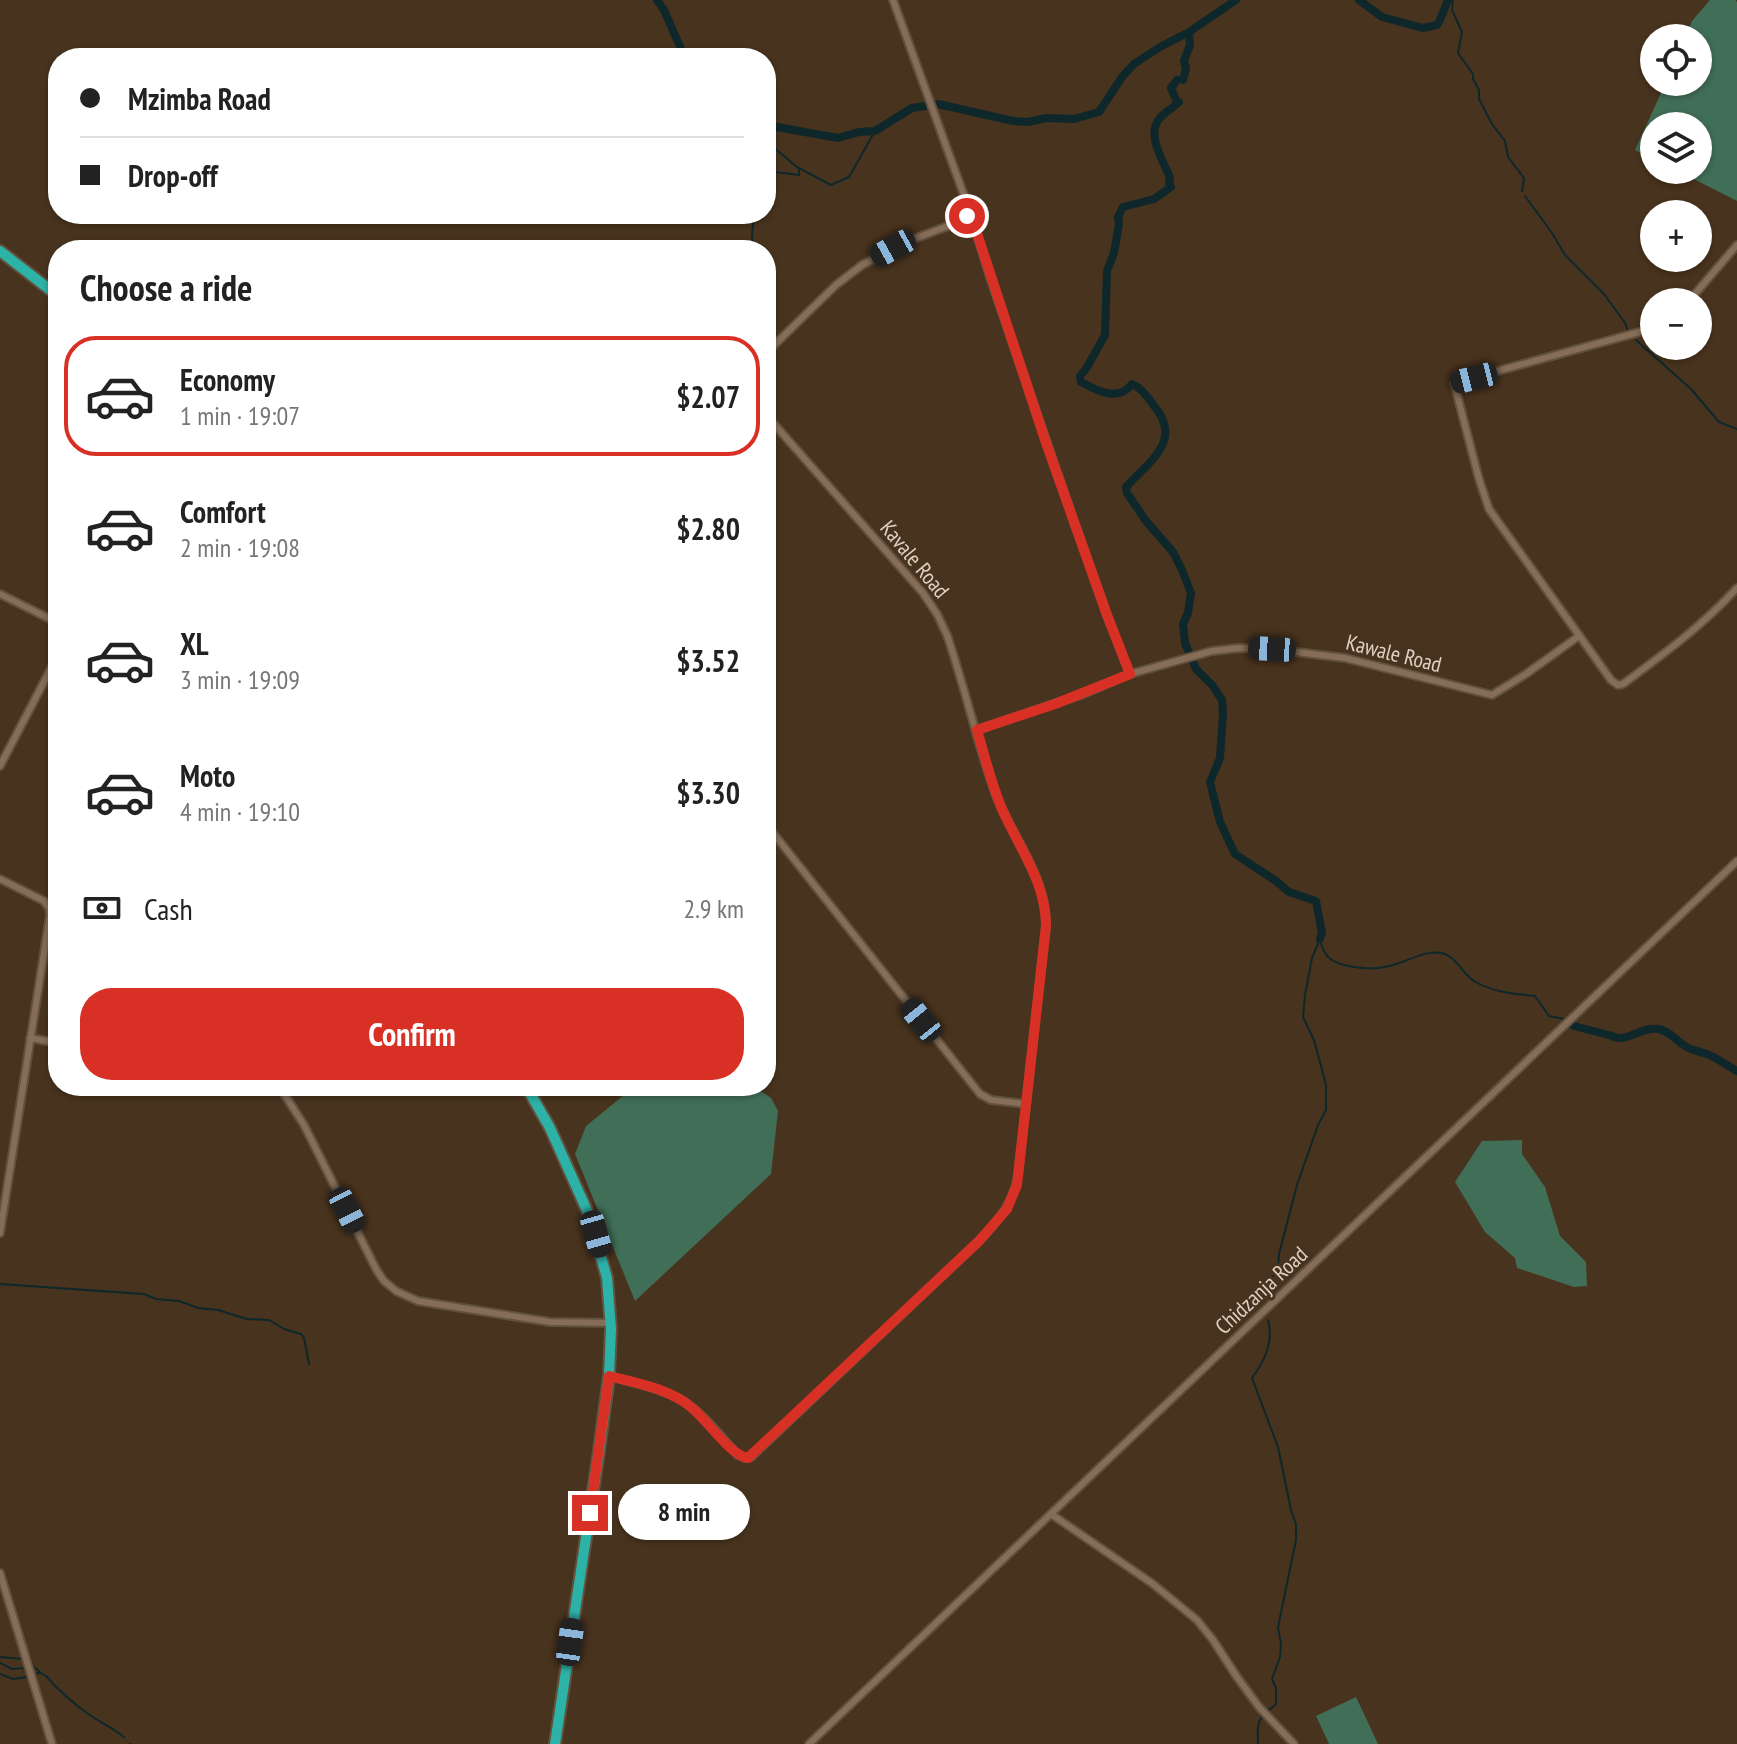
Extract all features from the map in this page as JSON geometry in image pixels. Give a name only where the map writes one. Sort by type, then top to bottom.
[{"type":"highway","points":[[0,251],[48,288]]},
{"type":"highway","points":[[532,1096],[550,1128],[589,1215],[607,1278],[611,1323],[609,1376],[555,1744]]},
{"type":"street","points":[[893,0],[1130,674],[1069,699],[977,730]]},
{"type":"street","points":[[776,343],[843,278],[893,248],[961,221],[969,209]]},
{"type":"street","points":[[1700,288],[1737,245]]},
{"type":"street","points":[[1640,332],[1454,383],[1489,509],[1611,680],[1621,685],[1709,618],[1737,588]]},
{"type":"street","name":"Kavale Road","points":[[609,1376],[685,1402],[738,1455],[751,1457],[979,1241],[1010,1204],[1017,1185],[1046,926],[1037,878],[1003,812],[947,635],[930,602],[776,426]]},
{"type":"street","points":[[0,594],[48,618]]},
{"type":"street","name":"Kawale Road","points":[[1130,674],[1224,649],[1239,648],[1345,658],[1492,695],[1579,636]]},
{"type":"street","points":[[0,766],[48,674]]},
{"type":"street","points":[[776,837],[980,1094],[991,1100],[1026,1104]]},
{"type":"street","name":"Chidzanja Road","points":[[809,1744],[1737,861]]},
{"type":"street","points":[[0,879],[44,901],[48,908]]},
{"type":"street","points":[[0,1233],[48,924]]},
{"type":"street","points":[[30,1038],[48,1041]]},
{"type":"street","points":[[285,1096],[304,1125],[376,1269],[396,1291],[418,1301],[532,1320],[611,1323]]},
{"type":"street","points":[[1051,1514],[1153,1584],[1197,1620],[1259,1707],[1294,1744]]},
{"type":"street","points":[[0,1573],[52,1744]]},
{"type":"green space","points":[[1710,0],[1737,2],[1737,201],[1704,184],[1712,184],[1712,112],[1652,112],[1660,96],[1712,96],[1712,24],[1691,24]]},
{"type":"green space","points":[[623,1096],[768,1096],[778,1111],[771,1174],[635,1301],[575,1154],[586,1126]]},
{"type":"green space","points":[[1522,1140],[1522,1154],[1545,1187],[1560,1236],[1586,1262],[1587,1286],[1574,1287],[1517,1268],[1515,1258],[1485,1232],[1455,1182],[1482,1141]]},
{"type":"green space","points":[[1356,1697],[1378,1744],[1329,1744],[1316,1716]]},
{"type":"waterway","points":[[657,0],[681,48]]},
{"type":"waterway","points":[[776,127],[838,138],[875,131],[912,108],[938,104],[1013,121],[1074,119],[1099,112],[1134,64],[1236,0]]},
{"type":"waterway","points":[[1359,0],[1382,17],[1423,28],[1437,25],[1448,0]]},
{"type":"waterway","points":[[1453,0],[1452,10],[1462,32],[1458,53],[1473,74],[1479,99],[1505,141],[1508,157],[1524,178],[1522,191]]},
{"type":"waterway","points":[[1183,80],[1186,69],[1184,61],[1190,45],[1189,32]]},
{"type":"waterway","points":[[1177,80],[1171,88],[1179,102],[1160,118],[1154,132],[1171,187],[1154,199],[1123,207],[1118,217],[1114,253],[1107,271],[1105,335],[1080,376],[1081,382],[1108,393],[1121,393],[1132,384],[1136,386],[1163,419],[1164,441],[1159,451],[1126,487],[1146,521],[1173,552],[1182,570],[1191,593],[1183,624],[1185,643],[1196,669],[1222,700],[1220,758],[1210,782],[1220,822],[1235,854],[1289,892],[1316,901],[1322,933],[1320,939]]},
{"type":"waterway","points":[[776,149],[797,167],[831,185],[849,177],[875,131]]},
{"type":"waterway","points":[[776,172],[799,175],[799,170]]},
{"type":"waterway","points":[[1525,196],[1565,255],[1604,294],[1628,331]]},
{"type":"waterway","points":[[752,240],[753,224]]},
{"type":"waterway","points":[[1636,340],[1691,389],[1719,422],[1737,429]]},
{"type":"waterway","points":[[1257,1306],[1259,1286],[1275,1275],[1278,1267],[1297,1185],[1326,1110],[1326,1085],[1314,1040],[1303,1017],[1312,958],[1320,939]]},
{"type":"waterway","points":[[1320,940],[1325,953],[1334,962],[1357,967],[1387,967],[1429,953],[1441,953],[1455,961],[1481,985],[1535,996],[1549,1016],[1564,1019]]},
{"type":"waterway","points":[[1574,1026],[1622,1038],[1645,1030],[1662,1030],[1688,1048],[1713,1057],[1737,1071]]},
{"type":"waterway","points":[[0,1284],[144,1294],[247,1319],[269,1320],[301,1334],[309,1364]]},
{"type":"waterway","points":[[1268,1320],[1270,1336],[1267,1350],[1252,1378],[1278,1447],[1296,1524],[1296,1540],[1278,1627],[1280,1657],[1272,1679],[1276,1688],[1276,1704],[1269,1710]]},
{"type":"waterway","points":[[0,1657],[22,1659]]},
{"type":"waterway","points":[[30,1657],[39,1671]]},
{"type":"waterway","points":[[0,1663],[12,1669],[25,1668]]},
{"type":"waterway","points":[[35,1675],[39,1672],[46,1676],[79,1707],[124,1737]]},
{"type":"waterway","points":[[0,1674],[13,1679],[28,1677]]},
{"type":"waterway","points":[[1258,1744],[1258,1725],[1263,1715]]},
{"type":"route","points":[[590,1513],[609,1376],[685,1402],[738,1455],[751,1457],[979,1241],[1003,1214],[1015,1192],[1022,1153],[1046,926],[1045,908],[1037,878],[1003,812],[977,730],[1026,715],[1130,674],[1045,440],[969,209],[967,216]]}]
